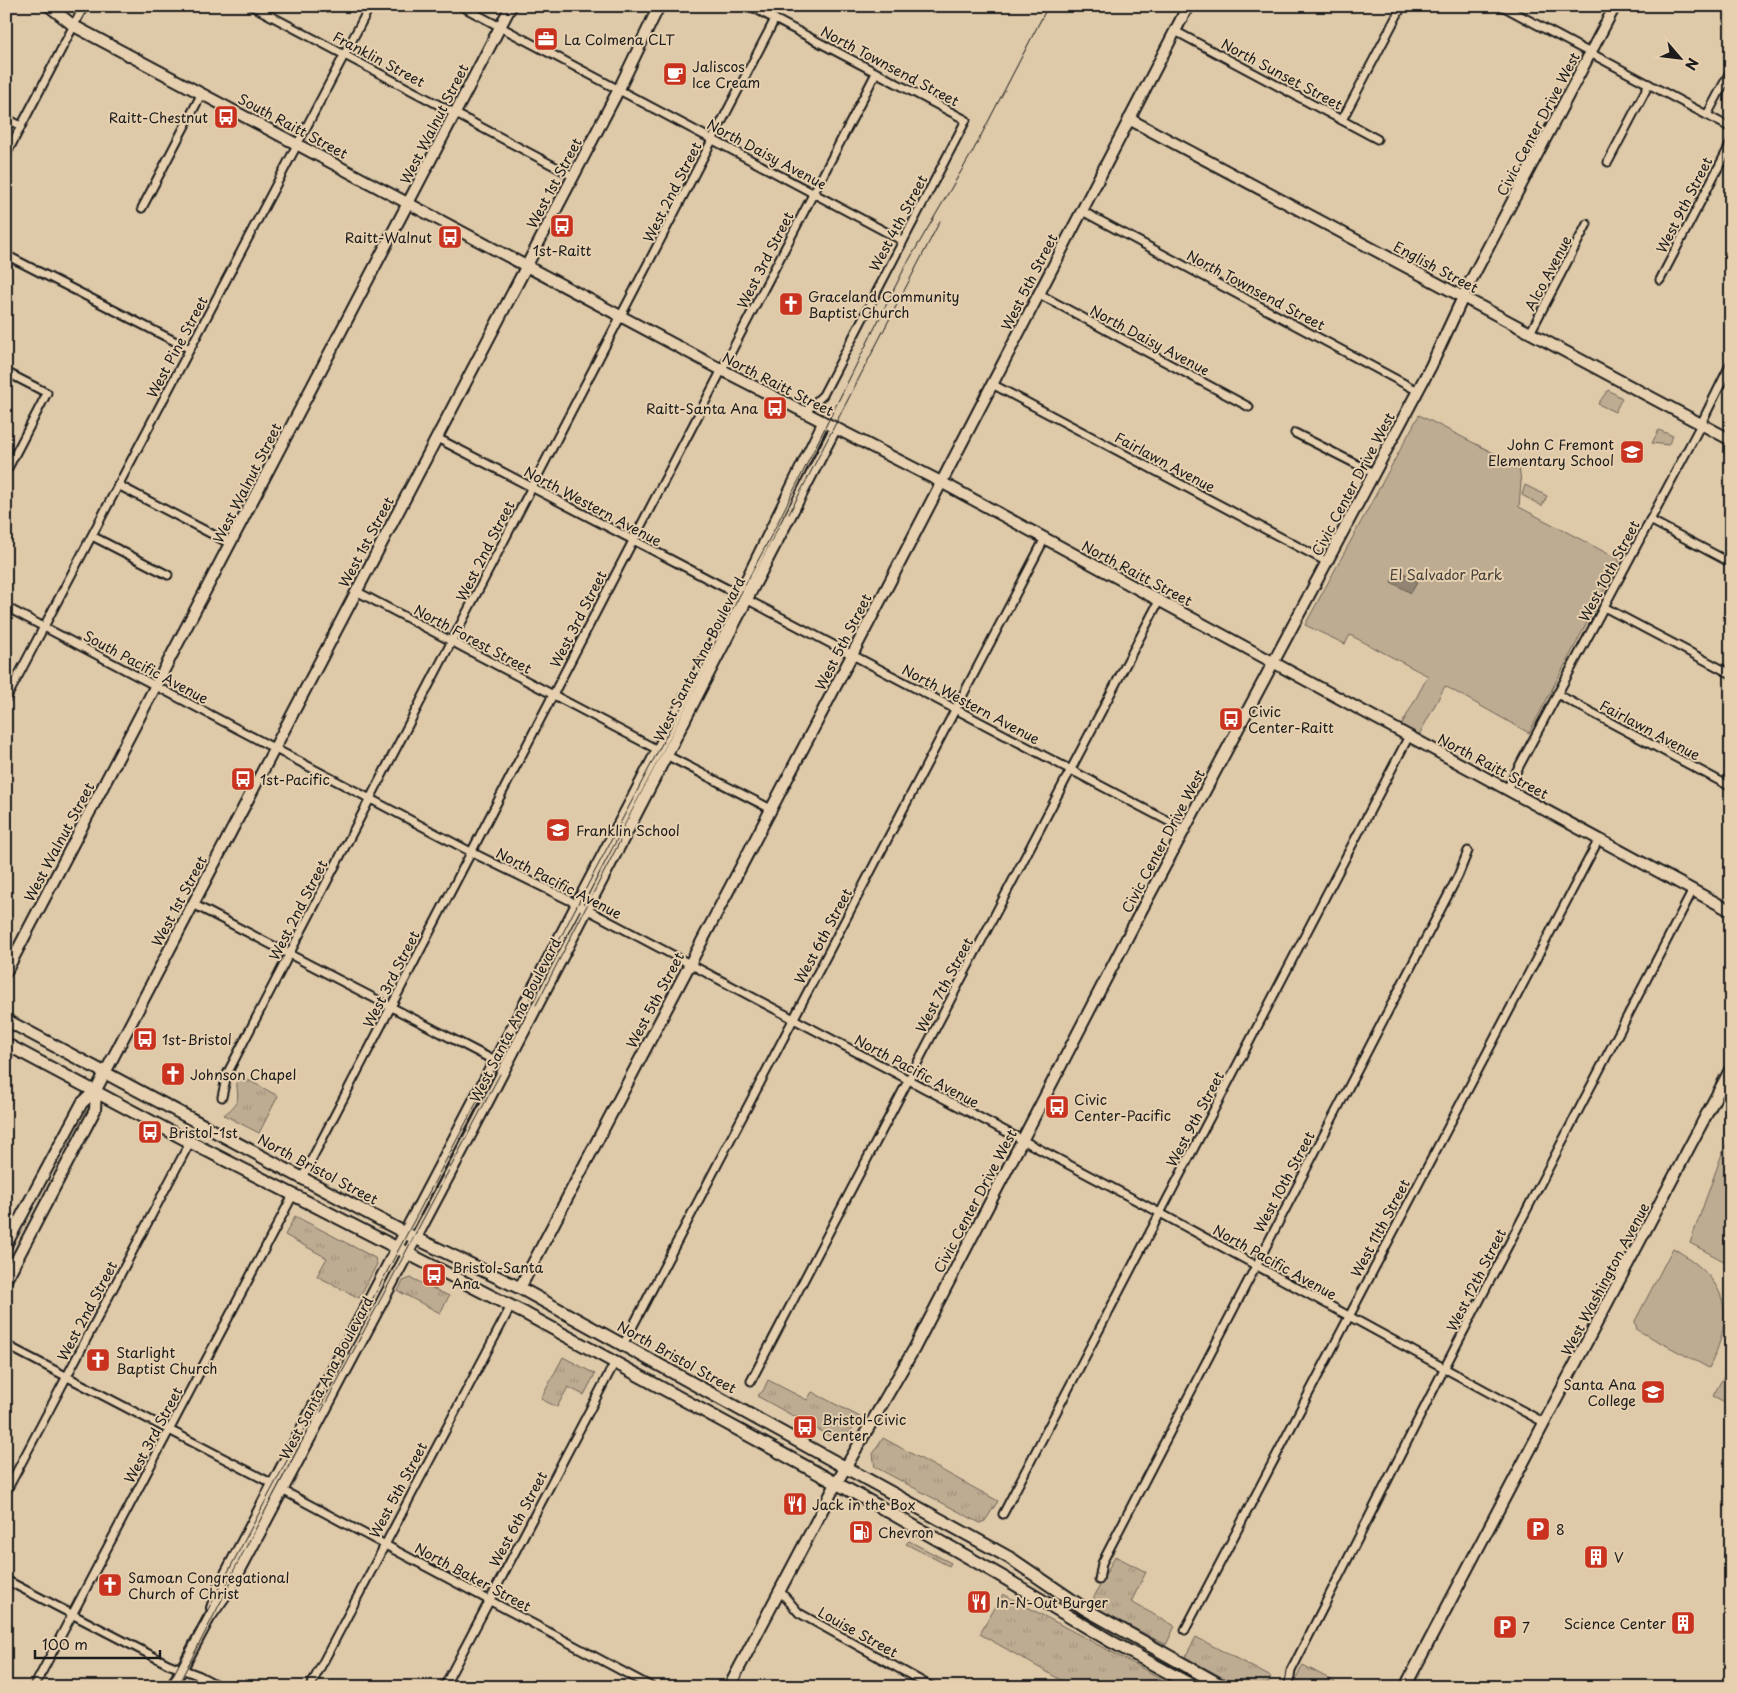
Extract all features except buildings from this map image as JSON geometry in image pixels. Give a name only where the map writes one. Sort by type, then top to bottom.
[{"type":"main road","name":"North Bristol Street","points":[[6,1020],[411,1235],[520,1288],[1010,1558],[1085,1609],[1224,1687]]},
{"type":"main road","points":[[6,1044],[96,1090],[190,1142],[615,1362],[1001,1576],[1112,1642],[1195,1687]]},
{"type":"street","name":"South Raitt Street","points":[[49,6],[74,26],[526,266]]},
{"type":"street","points":[[6,155],[84,6]]},
{"type":"street","name":"Franklin Street","points":[[252,6],[573,176]]},
{"type":"street","name":"West Pine Street","points":[[6,699],[370,6]]},
{"type":"street","name":"North Daisy Avenue","points":[[461,6],[903,241]]},
{"type":"street","name":"West Walnut Street","points":[[6,972],[511,6]]},
{"type":"street","name":"West 1st Street","points":[[6,1245],[82,1103],[96,1090],[105,1074],[619,89],[659,6]]},
{"type":"street","name":"North Townsend Street","points":[[750,6],[966,120]]},
{"type":"street","name":"West 5th Street","points":[[520,1288],[852,656],[1188,6]]},
{"type":"street","points":[[1342,120],[1402,6]]},
{"type":"street","points":[[1502,6],[1731,128]]},
{"type":"street","name":"Civic Center Drive West","points":[[729,1687],[836,1484],[889,1396],[1273,662],[1418,391],[1463,297],[1615,6]]},
{"type":"street","name":"West 2nd Street","points":[[222,1096],[227,1074],[775,19]]},
{"type":"street","name":"North Sunset Street","points":[[1175,31],[1377,139]]},
{"type":"street","points":[[1707,116],[1731,70]]},
{"type":"street","name":"West 3rd Street","points":[[302,1178],[876,72]]},
{"type":"street","points":[[1608,162],[1649,84]]},
{"type":"street","points":[[142,208],[202,93]]},
{"type":"street","points":[[6,118],[22,126]]},
{"type":"street","name":"English Street","points":[[1129,119],[1731,440]]},
{"type":"street","name":"West 4th Street","points":[[804,413],[823,395],[966,120]]},
{"type":"street","name":"West 9th Street","points":[[1660,280],[1731,142]]},
{"type":"street","name":"North Townsend Street","points":[[1082,211],[1418,391]]},
{"type":"street","name":"Alco Avenue","points":[[1530,333],[1587,224]]},
{"type":"street","points":[[6,254],[190,350]]},
{"type":"street","name":"North Raitt Street","points":[[526,266],[823,423],[941,482],[1731,911]]},
{"type":"street","name":"North Daisy Avenue","points":[[1039,294],[1249,407]]},
{"type":"street","name":"West 10th Street","points":[[1507,789],[1701,424],[1731,363]]},
{"type":"street","points":[[6,372],[47,393],[6,472]]},
{"type":"street","name":"Fairlawn Avenue","points":[[992,384],[1326,562]]},
{"type":"street","name":"West Santa Ana Boulevard","points":[[742,597],[823,423]]},
{"type":"street","name":"West Santa Ana Boulevard","points":[[172,1687],[209,1618],[231,1587],[277,1487],[586,910],[662,752],[742,597],[835,429]]},
{"type":"street","points":[[1295,433],[1374,473]]},
{"type":"street","name":"North Western Avenue","points":[[436,438],[1185,830]]},
{"type":"street","points":[[118,485],[231,544]]},
{"type":"street","points":[[1650,520],[1731,562]]},
{"type":"street","points":[[92,536],[168,575]]},
{"type":"street","name":"West 6th Street","points":[[623,1345],[1045,538]]},
{"type":"street","name":"North Forest Street","points":[[356,591],[771,809]]},
{"type":"street","name":"West 7th Street","points":[[751,1380],[1159,601]]},
{"type":"street","name":"South Pacific Avenue","points":[[6,607],[274,749]]},
{"type":"street","points":[[1604,607],[1731,674]]},
{"type":"street","name":"Fairlawn Avenue","points":[[1557,694],[1731,787]]},
{"type":"street","name":"West 9th Street","points":[[1003,1514],[1409,736]]},
{"type":"street","name":"North Pacific Avenue","points":[[274,749],[471,852],[576,904],[688,966],[1160,1213],[1545,1423]]},
{"type":"street","name":"West Santa Ana Boulevard","points":[[411,1235],[495,1061],[576,904],[662,752]]},
{"type":"street","name":"West 11th Street","points":[[1185,1630],[1348,1316],[1600,839]]},
{"type":"street","name":"West 10th Street","points":[[1099,1580],[1102,1563],[1255,1264],[1453,885],[1468,851]]},
{"type":"street","name":"West 12th Street","points":[[1290,1684],[1291,1671],[1444,1369],[1693,890]]},
{"type":"street","points":[[193,904],[495,1061]]},
{"type":"street","name":"West Washington Avenue","points":[[1405,1687],[1731,1068]]},
{"type":"street","name":"West 1st Street","points":[[6,1280],[95,1110],[96,1090]]},
{"type":"street","name":"West 2nd Street","points":[[6,1492],[190,1142]]},
{"type":"street","name":"West 3rd Street","points":[[34,1687],[293,1195]]},
{"type":"street","name":"West 5th Street","points":[[310,1687],[510,1306]]},
{"type":"street","name":"North Baker Street","points":[[6,1345],[170,1430],[652,1687]]},
{"type":"street","name":"West 6th Street","points":[[444,1687],[615,1362]]},
{"type":"street","points":[[6,1580],[168,1664],[220,1687]]},
{"type":"street","name":"Louise Street","points":[[780,1591],[799,1614],[932,1687]]},
{"type":"green space","points":[[1608,390],[1622,398],[1615,412],[1598,404]]},
{"type":"green space","name":"El Salvador Park","points":[[1419,415],[1519,466],[1521,482],[1519,507],[1620,560],[1529,733],[1445,686],[1419,735],[1401,726],[1428,676],[1350,635],[1345,644],[1305,625]]},
{"type":"green space","points":[[1659,430],[1673,436],[1668,445],[1652,443]]},
{"type":"green space","points":[[1525,485],[1547,496],[1542,506],[1522,495]]},
{"type":"green space","points":[[237,1074],[278,1096],[259,1133],[224,1115],[231,1110],[237,1101]]},
{"type":"green space","points":[[1731,1137],[1731,1265],[1690,1243],[1723,1151]]},
{"type":"green space","points":[[295,1216],[375,1258],[377,1264],[359,1298],[317,1276],[327,1258],[285,1235]]},
{"type":"green space","points":[[1673,1248],[1705,1272],[1716,1285],[1722,1299],[1724,1313],[1723,1330],[1718,1348],[1709,1368],[1637,1330],[1635,1321]]},
{"type":"green space","points":[[411,1278],[449,1296],[440,1313],[398,1291],[403,1281]]},
{"type":"green space","points":[[563,1357],[595,1374],[584,1395],[568,1387],[557,1407],[541,1399]]},
{"type":"green space","points":[[1731,1363],[1731,1405],[1713,1396]]},
{"type":"green space","points":[[768,1380],[807,1400],[812,1392],[860,1417],[846,1438],[837,1440],[757,1396],[763,1391]]},
{"type":"green space","points":[[883,1438],[998,1501],[985,1521],[980,1523],[875,1467],[873,1454]]},
{"type":"green space","points":[[909,1541],[951,1563],[949,1566],[906,1544]]},
{"type":"green space","points":[[1115,1556],[1146,1572],[1131,1602],[1175,1626],[1166,1645],[1098,1609],[1092,1601]]},
{"type":"green space","points":[[1003,1594],[1177,1687],[1073,1687],[980,1634]]},
{"type":"green space","points":[[1196,1637],[1271,1677],[1266,1687],[1240,1687],[1185,1657]]},
{"type":"green space","points":[[1303,1665],[1335,1682],[1332,1687],[1292,1687]]},
{"type":"shaded area","points":[[1398,570],[1418,581],[1411,593],[1391,582]]},
{"type":"tram line","points":[[167,1687],[498,1062],[572,915],[773,532],[905,267],[973,151],[1048,6]]},
{"type":"tram line","points":[[789,514],[940,221]]},
{"type":"tram line","points":[[536,1005],[620,841]]},
{"type":"tram line","points":[[321,1412],[500,1074]]},
{"type":"tram line","points":[[177,1687],[232,1580]]},
{"type":"place","name":"La Colmena CLT","points":[[546,39]]},
{"type":"place","name":"Jaliscos Ice Cream","points":[[675,74]]},
{"type":"place","name":"Raitt-Chestnut","points":[[226,117]]},
{"type":"place","name":"1st-Raitt","points":[[562,226]]},
{"type":"place","name":"Raitt-Walnut","points":[[450,237]]},
{"type":"place","name":"Graceland Community Baptist Church","points":[[791,304]]},
{"type":"place","name":"Raitt-Santa Ana","points":[[775,408]]},
{"type":"place","name":"John C Fremont Elementary School","points":[[1632,452]]},
{"type":"place","name":"Civic Center-Raitt","points":[[1231,719]]},
{"type":"place","name":"1st-Pacific","points":[[243,779]]},
{"type":"place","name":"Franklin School","points":[[558,830]]},
{"type":"place","name":"1st-Bristol","points":[[145,1039]]},
{"type":"place","name":"Johnson Chapel","points":[[173,1074]]},
{"type":"place","name":"Civic Center-Pacific","points":[[1057,1107]]},
{"type":"place","name":"Bristol-1st","points":[[150,1132]]},
{"type":"place","name":"Bristol-Santa Ana","points":[[434,1275]]},
{"type":"place","name":"Starlight Baptist Church","points":[[98,1360]]},
{"type":"place","name":"Santa Ana College","points":[[1653,1392]]},
{"type":"place","name":"Bristol-Civic Center","points":[[805,1427]]},
{"type":"place","name":"Jack in the Box","points":[[795,1504]]},
{"type":"place","name":"8","points":[[1538,1529]]},
{"type":"place","name":"Chevron","points":[[861,1532]]},
{"type":"place","name":"V","points":[[1596,1557]]},
{"type":"place","name":"Samoan Congregational Church of Christ","points":[[110,1585]]},
{"type":"place","name":"In-N-Out Burger","points":[[979,1602]]},
{"type":"place","name":"Science Center","points":[[1683,1623]]},
{"type":"place","name":"7","points":[[1505,1627]]}]
